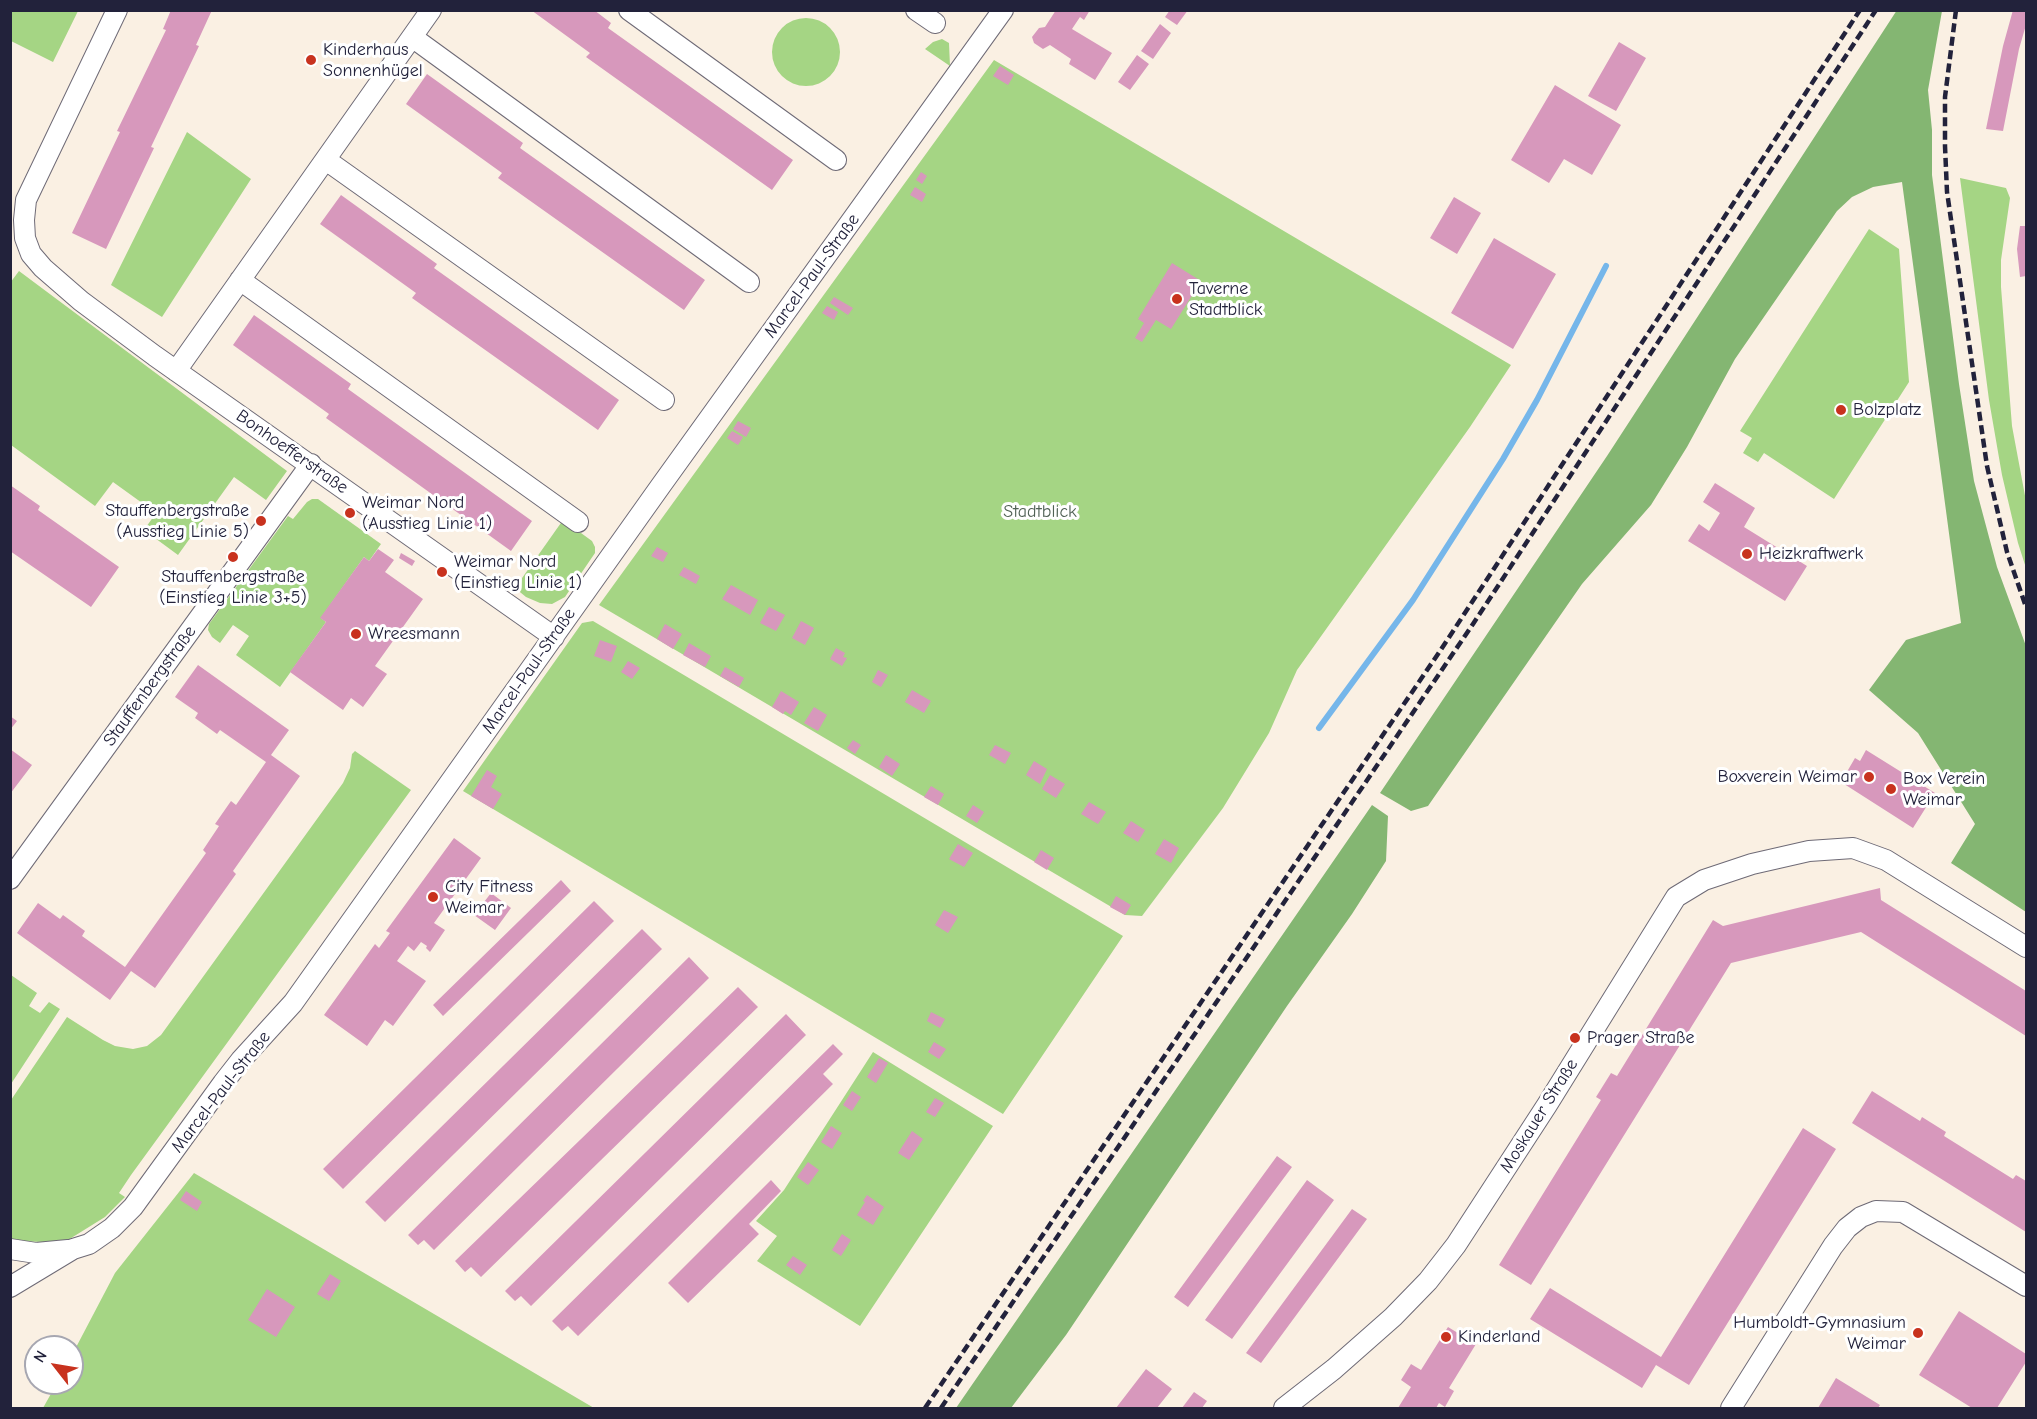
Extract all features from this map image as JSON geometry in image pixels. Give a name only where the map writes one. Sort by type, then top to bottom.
[{"type":"street","name":"Bonhoefferstraße","points":[[117,10],[26,200],[24,220],[31,254],[62,285],[176,371],[554,637]]},
{"type":"street","points":[[176,371],[431,10]]},
{"type":"street","points":[[629,10],[836,160]]},
{"type":"street","points":[[915,10],[935,23]]},
{"type":"street","name":"Marcel-Paul-Straße","points":[[10,1250],[36,1253],[74,1249],[90,1244],[112,1228],[133,1207],[241,1060],[293,1003],[1003,10]]},
{"type":"street","points":[[412,37],[749,282]]},
{"type":"street","points":[[327,160],[664,400]]},
{"type":"street","points":[[240,280],[578,522]]},
{"type":"street","name":"Stauffenbergstraße","points":[[10,879],[311,464]]},
{"type":"street","name":"Moskauer Straße","points":[[1284,1408],[1334,1369],[1393,1317],[1428,1281],[1456,1245],[1676,897],[1704,880],[1752,864],[1809,851],[1853,848],[1886,860],[2026,947]]},
{"type":"street","points":[[1731,1408],[1833,1246],[1847,1228],[1861,1217],[1876,1211],[1903,1212],[2026,1286]]},
{"type":"street","name":"Marcel-Paul-Straße","points":[[10,1287],[74,1249]]},
{"type":"green space","points":[[1897,10],[1942,11],[1928,90],[1932,130],[1932,175],[1974,481],[1997,567],[2026,646],[2026,912],[1951,863],[1975,824],[1918,733],[1869,690],[1906,640],[1961,623],[1902,182],[1873,187],[1852,197],[1837,211],[1735,359],[1687,447],[1651,505],[1582,584],[1428,806],[1411,811],[1380,793],[1607,456]]},
{"type":"green space","points":[[10,11],[78,11],[53,62],[11,41]]},
{"type":"green space","points":[[806,18],[819,20],[830,28],[838,39],[840,52],[838,65],[830,76],[819,84],[806,86],[793,84],[782,76],[774,65],[772,52],[774,39],[782,28],[793,20]]},
{"type":"green space","points":[[942,39],[949,43],[950,66],[925,49],[933,42]]},
{"type":"green space","name":"Stadtblick","points":[[994,60],[1511,365],[1470,427],[1297,670],[1269,733],[1223,808],[1142,916],[1125,915],[599,605]]},
{"type":"green space","points":[[187,132],[251,179],[162,317],[111,285]]},
{"type":"green space","points":[[1960,178],[2006,188],[2010,198],[2001,260],[2001,287],[2012,426],[2026,501],[2026,568],[2002,475],[1989,400]]},
{"type":"green space","points":[[1869,229],[1899,249],[1909,382],[1834,499],[1764,453],[1758,462],[1743,453],[1752,438],[1740,431]]},
{"type":"green space","points":[[19,271],[287,471],[266,500],[234,477],[178,555],[144,530],[156,513],[113,482],[95,506],[11,445],[10,283]]},
{"type":"green space","points":[[312,499],[318,499],[381,544],[369,561],[364,557],[321,618],[326,622],[280,687],[236,655],[249,636],[233,625],[220,643],[212,637],[208,630],[209,624],[288,516],[293,519]]},
{"type":"green space","points":[[563,520],[592,541],[595,553],[565,597],[552,604],[540,603],[526,597],[515,588]]},
{"type":"green space","points":[[593,621],[1123,936],[1003,1114],[463,791],[582,623]]},
{"type":"green space","points":[[355,751],[411,790],[131,1175],[119,1193],[125,1197],[105,1217],[68,1240],[11,1241],[11,1100],[67,1017],[115,1046],[133,1049],[147,1046],[161,1035],[343,783]]},
{"type":"green space","points":[[1372,805],[1388,816],[1386,861],[1066,1335],[1011,1408],[956,1408]]},
{"type":"green space","points":[[11,975],[37,993],[29,1006],[40,1013],[49,1002],[60,1009],[11,1084]]},
{"type":"green space","points":[[873,1052],[993,1126],[860,1326],[757,1261],[777,1236],[756,1221],[784,1190]]},
{"type":"green space","points":[[194,1173],[594,1408],[43,1408],[50,1395],[84,1395],[82,1335],[115,1273]]},
{"type":"building","points":[[171,10],[212,10],[196,45],[199,46],[151,147],[154,148],[106,249],[72,233],[120,132],[117,131],[166,30],[163,29]]},
{"type":"building","points":[[531,10],[594,10],[611,23],[608,28],[793,160],[772,190],[586,57],[590,53]]},
{"type":"building","points":[[1056,10],[1090,10],[1084,20],[1080,17],[1072,29],[1112,53],[1095,80],[1069,64],[1071,59],[1050,45],[1043,49],[1034,43],[1032,37],[1039,28],[1045,27]]},
{"type":"building","points":[[1170,10],[1188,10],[1177,25],[1165,17]]},
{"type":"building","points":[[2013,10],[2026,10],[2026,25],[2003,131],[1986,129],[2003,46]]},
{"type":"building","points":[[1160,24],[1171,33],[1153,59],[1141,51]]},
{"type":"building","points":[[1619,42],[1646,58],[1616,111],[1588,96]]},
{"type":"building","points":[[1137,55],[1149,64],[1130,90],[1118,82]]},
{"type":"building","points":[[1000,66],[1014,75],[1008,85],[993,76]]},
{"type":"building","points":[[427,74],[523,143],[520,148],[705,280],[684,310],[498,178],[502,173],[406,104]]},
{"type":"building","points":[[1555,85],[1621,125],[1592,175],[1564,159],[1549,183],[1511,160]]},
{"type":"building","points":[[921,172],[927,176],[922,184],[916,180]]},
{"type":"building","points":[[915,187],[926,194],[922,202],[910,195]]},
{"type":"building","points":[[341,195],[437,264],[434,268],[619,400],[598,430],[412,298],[416,293],[320,224]]},
{"type":"building","points":[[1454,197],[1481,213],[1457,254],[1430,238]]},
{"type":"building","points":[[2020,226],[2026,226],[2026,276],[2020,277],[2017,249]]},
{"type":"building","points":[[1494,238],[1556,274],[1513,349],[1451,313]]},
{"type":"building","points":[[1172,263],[1201,281],[1171,329],[1156,320],[1142,342],[1135,338],[1144,323],[1138,319]]},
{"type":"building","points":[[834,297],[853,308],[848,315],[830,303]]},
{"type":"building","points":[[827,306],[838,312],[834,320],[822,313]]},
{"type":"building","points":[[254,315],[351,384],[348,389],[532,521],[511,551],[326,418],[329,414],[233,345]]},
{"type":"building","points":[[738,421],[751,428],[746,437],[733,429]]},
{"type":"building","points":[[732,431],[743,437],[738,445],[727,438]]},
{"type":"building","name":"Heizkraftwerk","points":[[1715,483],[1755,508],[1744,527],[1807,566],[1785,601],[1688,541],[1699,524],[1709,531],[1720,513],[1703,502]]},
{"type":"building","points":[[10,485],[40,506],[38,510],[119,567],[91,607],[10,551],[12,546],[10,545]]},
{"type":"building","points":[[657,547],[668,553],[663,562],[651,556]]},
{"type":"building","points":[[378,549],[394,560],[385,572],[423,599],[375,666],[387,674],[363,707],[351,698],[343,710],[290,672],[326,622],[320,618],[364,557],[369,561]]},
{"type":"building","points":[[401,553],[415,561],[412,566],[399,558]]},
{"type":"building","points":[[684,567],[700,576],[696,584],[679,575]]},
{"type":"building","points":[[731,585],[758,600],[750,615],[722,599]]},
{"type":"building","points":[[769,607],[785,615],[776,631],[760,623]]},
{"type":"building","points":[[801,621],[814,628],[805,645],[792,638]]},
{"type":"building","points":[[665,624],[682,634],[673,649],[657,639]]},
{"type":"building","points":[[600,640],[617,646],[611,662],[594,656]]},
{"type":"building","points":[[689,643],[711,656],[705,667],[683,655]]},
{"type":"building","points":[[836,648],[845,653],[843,657],[847,658],[842,666],[830,659]]},
{"type":"building","points":[[628,661],[640,668],[632,679],[621,672]]},
{"type":"building","points":[[198,665],[289,730],[271,755],[300,776],[233,871],[236,874],[155,988],[131,971],[110,1000],[17,933],[38,903],[60,919],[63,915],[85,931],[82,936],[125,967],[206,853],[203,850],[219,826],[215,824],[231,801],[236,805],[266,762],[220,730],[217,734],[195,718],[198,713],[175,697]]},
{"type":"building","points":[[725,667],[744,678],[739,687],[720,676]]},
{"type":"building","points":[[878,670],[888,675],[881,687],[872,682]]},
{"type":"building","points":[[912,690],[931,701],[924,713],[905,702]]},
{"type":"building","points":[[781,691],[799,702],[791,715],[785,711],[783,714],[772,707]]},
{"type":"building","points":[[814,707],[827,715],[818,731],[804,723]]},
{"type":"building","points":[[10,716],[17,721],[10,730]]},
{"type":"building","points":[[853,740],[861,745],[855,754],[847,748]]},
{"type":"building","points":[[995,745],[1011,753],[1005,764],[989,755]]},
{"type":"building","points":[[10,749],[32,765],[10,794]]},
{"type":"building","name":"Box Verein Weimar","points":[[1866,750],[1935,793],[1913,828],[1841,782],[1855,758],[1860,761]]},
{"type":"building","points":[[886,755],[900,764],[892,776],[879,767]]},
{"type":"building","points":[[1034,761],[1047,769],[1040,784],[1026,775]]},
{"type":"building","points":[[487,770],[497,776],[491,787],[502,794],[493,809],[471,796]]},
{"type":"building","points":[[1050,775],[1065,784],[1056,798],[1042,789]]},
{"type":"building","points":[[931,786],[944,794],[938,805],[924,797]]},
{"type":"building","points":[[1089,802],[1106,812],[1098,824],[1081,814]]},
{"type":"building","points":[[973,805],[984,812],[977,823],[966,816]]},
{"type":"building","points":[[1131,821],[1145,830],[1138,842],[1123,833]]},
{"type":"building","points":[[454,838],[481,858],[434,923],[445,930],[430,952],[421,942],[414,951],[408,946],[397,961],[426,981],[393,1026],[385,1020],[367,1046],[324,1015],[375,944],[379,948],[390,933],[386,931]]},
{"type":"building","points":[[1164,839],[1179,848],[1171,863],[1155,854]]},
{"type":"building","points":[[958,844],[973,853],[964,867],[949,859]]},
{"type":"building","points":[[1041,850],[1054,858],[1047,870],[1034,862]]},
{"type":"building","points":[[561,880],[571,891],[443,1016],[433,1005]]},
{"type":"building","points":[[1880,888],[1881,900],[2026,991],[2026,1036],[1861,932],[1731,963],[1531,1285],[1499,1265],[1601,1100],[1596,1097],[1611,1073],[1617,1076],[1713,920],[1723,926]]},
{"type":"building","points":[[491,893],[511,908],[495,930],[474,915]]},
{"type":"building","points":[[1116,896],[1131,905],[1125,915],[1110,907]]},
{"type":"building","points":[[594,901],[614,921],[343,1189],[323,1169]]},
{"type":"building","points":[[944,910],[958,917],[948,933],[935,925]]},
{"type":"building","points":[[642,929],[662,949],[385,1222],[365,1202]]},
{"type":"building","points":[[689,957],[709,978],[434,1250],[424,1240],[418,1245],[408,1235]]},
{"type":"building","points":[[738,987],[758,1007],[481,1277],[471,1267],[465,1272],[455,1261]]},
{"type":"building","points":[[931,1012],[945,1019],[940,1028],[927,1021]]},
{"type":"building","points":[[786,1014],[806,1035],[531,1306],[521,1296],[515,1301],[505,1291]]},
{"type":"building","points":[[934,1042],[946,1049],[939,1059],[928,1052]]},
{"type":"building","points":[[833,1044],[843,1054],[823,1074],[833,1084],[578,1336],[568,1326],[562,1331],[552,1321]]},
{"type":"building","points":[[879,1058],[888,1063],[876,1083],[867,1077]]},
{"type":"building","points":[[852,1091],[861,1097],[852,1111],[843,1105]]},
{"type":"building","points":[[1872,1091],[1920,1121],[1922,1117],[1946,1132],[1944,1136],[2013,1179],[2016,1175],[2026,1181],[2026,1232],[1852,1123]]},
{"type":"building","points":[[935,1098],[944,1103],[935,1117],[926,1112]]},
{"type":"building","points":[[831,1126],[842,1133],[832,1149],[821,1142]]},
{"type":"building","points":[[1803,1128],[1836,1149],[1689,1385],[1656,1365],[1642,1388],[1530,1319],[1550,1288],[1661,1357]]},
{"type":"building","points":[[912,1131],[923,1139],[909,1160],[898,1153]]},
{"type":"building","points":[[1277,1156],[1292,1167],[1188,1307],[1174,1297]]},
{"type":"building","points":[[808,1162],[819,1170],[808,1185],[797,1177]]},
{"type":"building","points":[[771,1180],[781,1191],[749,1224],[759,1234],[688,1303],[668,1283]]},
{"type":"building","points":[[1307,1180],[1334,1200],[1232,1339],[1205,1320]]},
{"type":"building","points":[[186,1191],[202,1202],[197,1211],[180,1200]]},
{"type":"building","points":[[867,1195],[884,1207],[873,1225],[857,1215]]},
{"type":"building","points":[[1352,1209],[1367,1219],[1261,1363],[1246,1353]]},
{"type":"building","points":[[842,1234],[851,1240],[841,1256],[832,1250]]},
{"type":"building","points":[[793,1256],[807,1265],[800,1275],[786,1265]]},
{"type":"building","points":[[330,1274],[341,1281],[329,1301],[317,1294]]},
{"type":"building","points":[[267,1289],[295,1307],[276,1337],[248,1320]]},
{"type":"building","points":[[1959,1311],[2026,1354],[2026,1362],[1997,1408],[1972,1408],[1919,1375]]},
{"type":"building","points":[[1448,1327],[1476,1344],[1449,1388],[1454,1391],[1445,1407],[1439,1403],[1436,1408],[1398,1408],[1411,1387],[1401,1380],[1411,1364],[1421,1370]]},
{"type":"building","points":[[1146,1369],[1172,1389],[1157,1408],[1116,1408]]},
{"type":"building","points":[[1836,1378],[1880,1405],[1878,1408],[1818,1408]]},
{"type":"building","points":[[1194,1392],[1207,1401],[1202,1408],[1182,1408]]},
{"type":"waterway","points":[[1319,728],[1413,600],[1503,459],[1537,400],[1606,266]]},
{"type":"railway","points":[[925,1408],[1440,651],[1860,10]]},
{"type":"railway","points":[[941,1408],[1473,624],[1876,10]]},
{"type":"railway","points":[[1956,10],[1945,97],[1947,192],[1987,466],[2007,552],[2026,607]]},
{"type":"place","name":"Kinderhaus Sonnenhügel","points":[[311,60]]},
{"type":"place","name":"Taverne Stadtblick","points":[[1177,299]]},
{"type":"place","name":"Bolzplatz","points":[[1841,410]]},
{"type":"place","name":"Weimar Nord (Ausstieg Linie 1)","points":[[350,513]]},
{"type":"place","name":"Stauffenbergstraße (Ausstieg Linie 5)","points":[[261,521]]},
{"type":"place","name":"Heizkraftwerk","points":[[1747,554]]},
{"type":"place","name":"Stauffenbergstraße (Einstieg Linie 3+5)","points":[[233,557]]},
{"type":"place","name":"Weimar Nord (Einstieg Linie 1)","points":[[442,572]]},
{"type":"place","name":"Wreesmann","points":[[356,634]]},
{"type":"place","name":"Boxverein Weimar","points":[[1869,777]]},
{"type":"place","name":"Box Verein Weimar","points":[[1891,789]]},
{"type":"place","name":"City Fitness Weimar","points":[[433,897]]},
{"type":"place","name":"Prager Straße","points":[[1575,1038]]},
{"type":"place","name":"Humboldt-Gymnasium Weimar","points":[[1918,1333]]},
{"type":"place","name":"Kinderland","points":[[1446,1337]]}]
